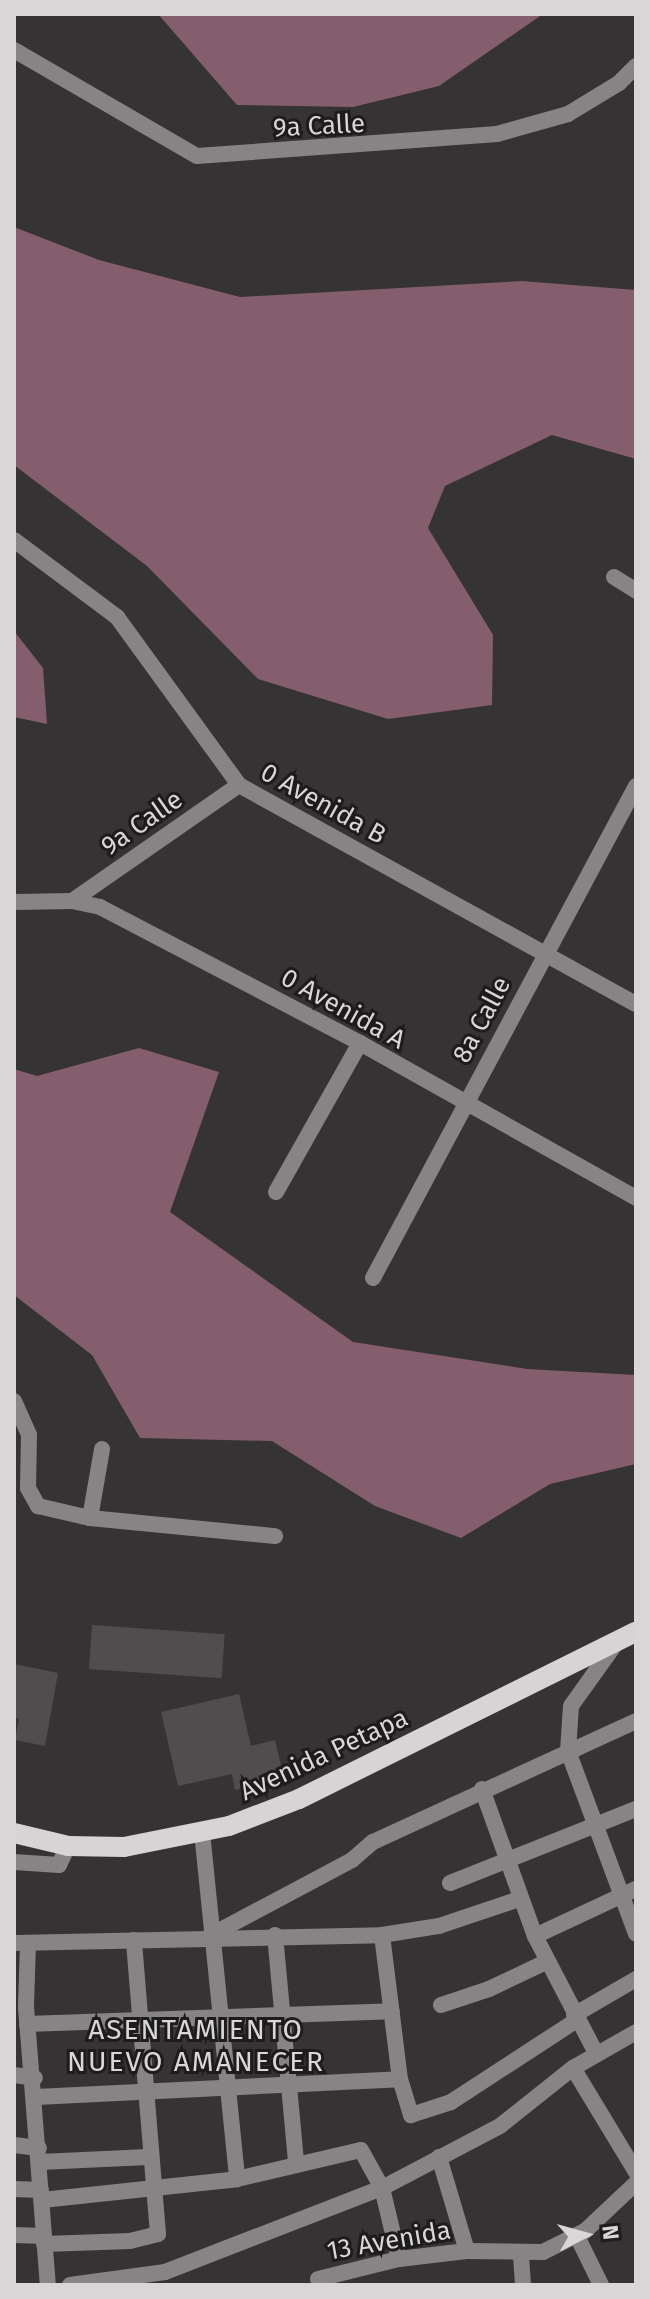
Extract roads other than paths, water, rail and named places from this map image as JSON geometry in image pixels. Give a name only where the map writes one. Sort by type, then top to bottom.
[{"type":"main road","name":"Avenida Petapa","points":[[14,1833],[68,1846],[124,1847],[202,1832],[299,1799],[636,1632]]},
{"type":"street","name":"9a Calle","points":[[14,50],[197,156],[497,134],[568,114],[619,83],[636,66]]},
{"type":"street","points":[[619,83],[636,93]]},
{"type":"street","name":"0 Avenida B","points":[[14,540],[117,617],[239,785],[636,1004]]},
{"type":"street","points":[[614,577],[636,591]]},
{"type":"street","name":"9a Calle","points":[[72,901],[239,785]]},
{"type":"street","name":"8a Calle","points":[[373,1278],[544,954],[633,798]]},
{"type":"street","name":"0 Avenida A","points":[[14,902],[72,901],[100,907],[360,1043],[463,1105],[636,1198]]},
{"type":"street","points":[[276,1192],[360,1043]]},
{"type":"street","points":[[14,1402],[29,1435],[31,1495],[38,1506],[90,1518],[275,1536]]},
{"type":"street","points":[[90,1518],[102,1449]]},
{"type":"street","points":[[617,1642],[571,1706],[568,1751],[594,1822],[628,1892],[636,1934]]},
{"type":"street","points":[[212,1935],[352,1860],[373,1842],[482,1789],[636,1721]]},
{"type":"street","points":[[482,1789],[519,1899],[546,1962],[596,2053]]},
{"type":"street","points":[[450,1883],[508,1862],[594,1822],[636,1809]]},
{"type":"street","points":[[202,1832],[237,2179]]},
{"type":"street","points":[[14,1862],[59,1865],[68,1846]]},
{"type":"street","points":[[535,1936],[628,1892]]},
{"type":"street","points":[[48,2285],[35,2078],[22,2012],[21,1943],[212,1935],[382,1935],[439,1926],[519,1899]]},
{"type":"street","points":[[275,1935],[296,2161]]},
{"type":"street","points":[[382,1935],[400,2079],[409,2114],[419,2116],[451,2102],[636,1979]]},
{"type":"street","points":[[14,2235],[44,2240],[155,2237],[134,1940]]},
{"type":"street","points":[[441,2005],[489,1989],[546,1962]]},
{"type":"street","points":[[22,2012],[222,2020],[283,2012],[392,2011]]},
{"type":"street","points":[[70,2285],[166,2278],[382,2188],[500,2126],[573,2068],[636,2032]]},
{"type":"street","points":[[573,2068],[636,2172]]},
{"type":"street","points":[[14,2075],[35,2078]]},
{"type":"street","points":[[36,2097],[145,2089],[400,2079]]},
{"type":"street","points":[[14,2145],[39,2155],[148,2157]]},
{"type":"street","points":[[14,2189],[41,2195],[152,2191],[237,2179],[296,2161],[364,2151],[382,2188],[399,2259]]},
{"type":"street","points":[[439,2157],[467,2251]]},
{"type":"street","name":"13 Avenida","points":[[318,2279],[399,2259],[467,2251],[521,2256],[543,2252],[577,2236],[628,2198],[636,2183]]},
{"type":"street","points":[[577,2236],[601,2285]]},
{"type":"street","points":[[521,2256],[523,2285]]},
{"type":"district","name":"ASENTAMIENTO NUEVO AMANECER","points":[[196,2046]]}]
